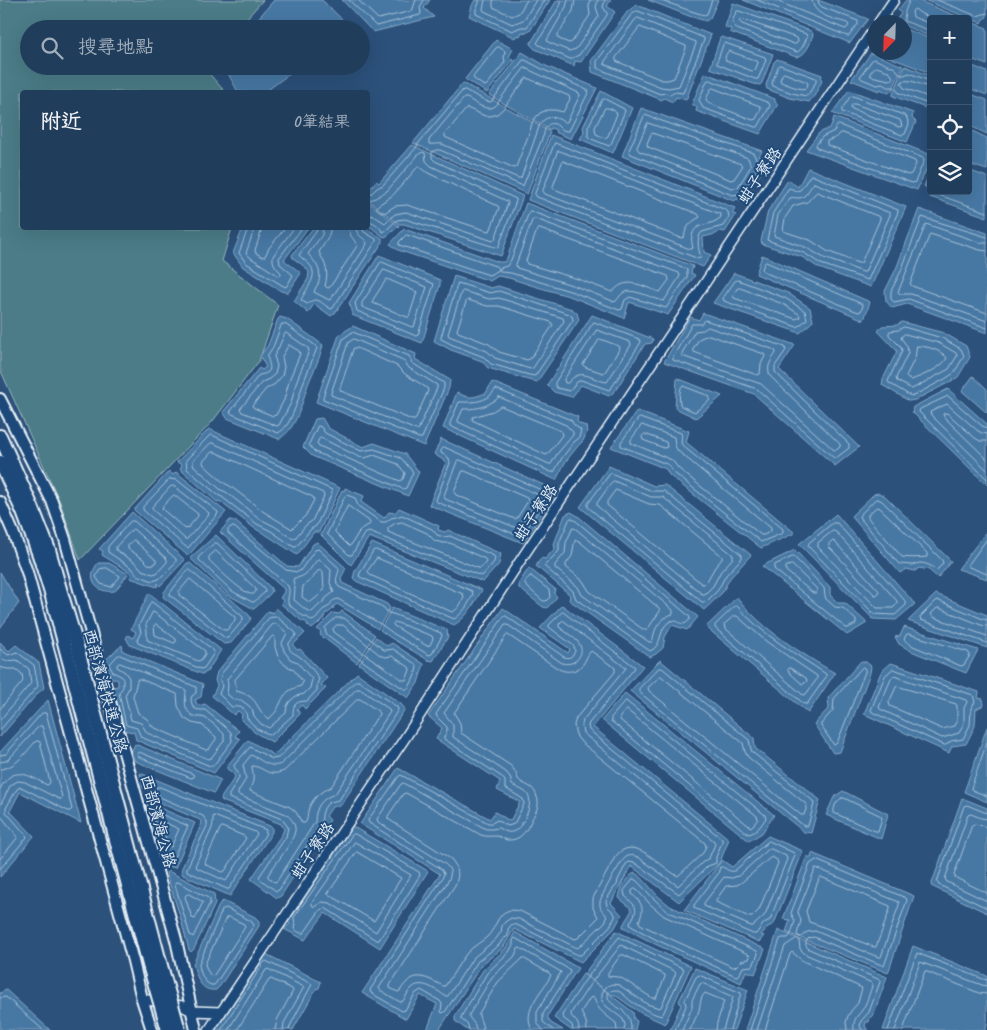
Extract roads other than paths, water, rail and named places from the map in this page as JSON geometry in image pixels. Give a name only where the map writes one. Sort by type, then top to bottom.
[{"type":"highway","name":"西部濱海快速公路","points":[[0,436],[49,550],[79,652],[155,963]]},
{"type":"highway","name":"西部濱海快速公路","points":[[0,462],[29,526],[51,594],[155,963]]},
{"type":"highway","points":[[155,963],[166,1030]]},
{"type":"highway","points":[[155,963],[179,1030]]},
{"type":"main road","name":"西部濱海公路","points":[[0,399],[52,501],[65,538],[173,931],[196,1030]]},
{"type":"main road","points":[[0,502],[26,572],[152,1030]]},
{"type":"street","points":[[884,15],[894,0]]},
{"type":"street","name":"蚶子寮路","points":[[209,1030],[867,40]]},
{"type":"street","points":[[142,999],[182,1006],[192,1011],[221,1012]]},
{"type":"street","points":[[166,1030],[171,1021],[192,1011]]},
{"type":"water","points":[[274,0],[322,0],[343,20],[257,20]]},
{"type":"water","points":[[342,0],[430,0],[424,8],[434,17],[373,32],[370,29],[370,20],[361,20]]},
{"type":"water","points":[[475,0],[550,0],[530,31],[522,32],[520,36],[517,35],[515,38],[469,16]]},
{"type":"water","points":[[557,0],[611,0],[607,6],[615,12],[581,62],[575,61],[574,66],[535,49],[530,44]]},
{"type":"water","points":[[648,0],[718,0],[710,18],[706,21]]},
{"type":"water","points":[[743,0],[818,0],[867,19],[850,43]]},
{"type":"water","points":[[906,0],[917,0],[954,15],[927,15],[927,35],[912,29],[912,15],[900,15],[901,13],[898,10]]},
{"type":"water","points":[[924,0],[987,0],[987,17],[981,23],[972,19],[972,15],[961,15]]},
{"type":"water","points":[[733,3],[811,31],[813,34],[808,48],[803,54],[796,57],[730,32],[731,29],[725,27]]},
{"type":"water","points":[[637,5],[711,35],[686,100],[676,97],[673,102],[664,98],[662,100],[592,72],[591,61],[628,11]]},
{"type":"water","points":[[972,22],[987,28],[987,65],[972,59]]},
{"type":"water","points":[[912,32],[927,37],[927,72],[896,60],[912,60]]},
{"type":"water","points":[[722,37],[773,54],[760,85],[710,68],[720,38]]},
{"type":"water","points":[[496,40],[513,49],[509,57],[513,60],[487,93],[465,79]]},
{"type":"water","points":[[522,52],[546,66],[597,88],[571,139],[555,132],[556,130],[551,128],[550,130],[489,95]]},
{"type":"water","points":[[867,58],[867,60],[888,60],[903,66],[892,91],[888,93],[851,80]]},
{"type":"water","points":[[777,59],[822,75],[822,81],[809,102],[790,98],[767,89],[766,85],[774,62]]},
{"type":"water","points":[[905,66],[927,74],[927,109],[893,96]]},
{"type":"water","points":[[972,66],[987,72],[987,95],[972,89]]},
{"type":"water","points":[[705,73],[775,99],[775,102],[778,104],[760,134],[696,111],[697,107],[692,104]]},
{"type":"water","points":[[229,75],[288,75],[268,90],[237,90]]},
{"type":"water","points":[[463,83],[550,132],[527,194],[413,143]]},
{"type":"water","points":[[849,90],[913,113],[912,118],[916,122],[907,142],[832,113]]},
{"type":"water","points":[[601,91],[632,108],[613,153],[580,139],[584,132],[583,127]]},
{"type":"water","points":[[972,94],[987,100],[987,134],[972,127]]},
{"type":"water","points":[[641,108],[762,151],[759,156],[764,159],[762,162],[766,165],[742,201],[737,199],[734,201],[622,156]]},
{"type":"water","points":[[834,117],[927,153],[927,168],[917,190],[806,150],[819,133],[831,127]]},
{"type":"water","points":[[972,131],[987,138],[987,170],[972,165]]},
{"type":"water","points":[[551,135],[735,208],[732,213],[736,215],[725,232],[720,231],[703,237],[704,252],[711,255],[703,267],[528,200]]},
{"type":"water","points":[[412,145],[523,196],[501,256],[399,224],[370,202],[370,188],[376,181],[379,183]]},
{"type":"water","points":[[808,168],[906,207],[871,287],[819,268],[802,257],[762,244],[761,241],[768,211],[788,180],[798,187]]},
{"type":"water","points":[[972,171],[987,177],[987,217],[929,195],[972,195]]},
{"type":"water","points":[[526,203],[693,266],[691,273],[695,275],[668,315],[629,302],[624,318],[572,297],[509,278],[498,276],[490,281],[398,250],[390,244],[404,229],[499,262],[504,262]]},
{"type":"water","points":[[370,204],[399,226],[384,237],[370,226]]},
{"type":"water","points":[[919,209],[987,233],[987,333],[907,304],[892,308],[886,301],[885,291],[896,269]]},
{"type":"water","points":[[242,230],[306,230],[284,260],[301,273],[288,293],[281,291],[243,267],[233,253]]},
{"type":"water","points":[[311,230],[369,230],[382,238],[382,243],[335,313],[331,316],[314,304],[308,313],[294,301],[308,279],[309,272],[292,255]]},
{"type":"water","points":[[379,255],[440,280],[422,343],[352,315],[349,303]]},
{"type":"water","points":[[762,255],[870,302],[864,320],[756,274]]},
{"type":"water","points":[[734,273],[788,293],[810,308],[813,321],[800,333],[713,303]]},
{"type":"water","points":[[454,276],[491,288],[498,286],[572,309],[577,313],[579,320],[537,382],[488,368],[482,361],[451,350],[434,341]]},
{"type":"water","points":[[703,313],[795,345],[779,369],[859,447],[835,466],[754,394],[664,362],[690,317],[699,320]]},
{"type":"water","points":[[592,315],[653,339],[652,343],[645,344],[615,391],[609,396],[581,385],[572,397],[554,392],[547,385]]},
{"type":"water","points":[[280,317],[287,319],[323,345],[295,421],[291,428],[279,439],[227,418],[223,412],[259,368],[262,370],[266,367],[260,356],[268,345]]},
{"type":"water","points":[[902,322],[944,333],[966,346],[970,357],[958,377],[915,400],[909,401],[882,385],[883,379],[897,351],[878,331],[882,326],[897,325]]},
{"type":"water","points":[[353,326],[416,354],[415,359],[450,380],[449,388],[424,446],[316,402],[339,335]]},
{"type":"water","points":[[973,376],[987,389],[987,413],[962,391]]},
{"type":"water","points":[[677,378],[722,396],[696,418],[675,408]]},
{"type":"water","points":[[492,382],[578,417],[577,421],[586,426],[587,432],[583,441],[566,461],[556,480],[443,428],[457,392],[468,397],[478,396],[486,393]]},
{"type":"water","points":[[948,389],[987,424],[987,485],[912,412],[913,407]]},
{"type":"water","points":[[637,411],[689,431],[686,442],[795,533],[761,548],[669,475],[666,469],[611,447]]},
{"type":"water","points":[[322,418],[328,428],[363,447],[374,443],[405,454],[419,472],[408,496],[312,456],[303,447],[315,419]]},
{"type":"water","points":[[209,429],[340,488],[319,532],[314,532],[297,555],[254,528],[219,501],[217,502],[180,469],[182,465],[177,462]]},
{"type":"water","points":[[441,439],[557,491],[523,543],[429,505],[446,462],[434,454]]},
{"type":"water","points":[[609,466],[654,486],[665,485],[751,555],[730,578],[722,593],[704,610],[580,507]]},
{"type":"water","points":[[169,471],[173,475],[176,472],[226,512],[188,556],[134,510]]},
{"type":"water","points":[[345,488],[364,496],[361,502],[384,518],[389,512],[395,513],[399,508],[439,526],[438,530],[445,532],[448,530],[501,554],[499,564],[483,582],[369,537],[351,565],[321,535],[342,490],[344,491]]},
{"type":"water","points":[[878,493],[885,496],[951,561],[938,578],[929,570],[919,568],[915,571],[906,569],[900,573],[851,516],[874,494]]},
{"type":"water","points":[[132,512],[185,560],[160,586],[158,583],[157,587],[130,578],[131,573],[102,555],[103,551],[99,549]]},
{"type":"water","points":[[571,512],[698,617],[687,630],[672,625],[665,637],[663,648],[656,654],[650,657],[569,600],[570,595],[536,566],[541,558],[545,559],[555,548],[554,544],[565,515]]},
{"type":"water","points":[[836,514],[915,604],[896,620],[873,619],[799,544]]},
{"type":"water","points":[[230,520],[235,521],[287,566],[298,567],[313,544],[317,542],[346,568],[341,578],[342,583],[387,604],[390,608],[378,629],[337,604],[312,629],[281,604],[283,600],[280,598],[284,589],[220,532]]},
{"type":"water","points":[[987,531],[987,579],[958,569]]},
{"type":"water","points":[[216,535],[270,587],[272,591],[270,594],[254,609],[230,596],[190,558]]},
{"type":"water","points":[[372,543],[482,590],[467,614],[454,625],[353,578],[355,571]]},
{"type":"water","points":[[795,550],[830,587],[830,595],[838,603],[845,603],[867,623],[847,635],[762,566]]},
{"type":"water","points":[[98,563],[109,563],[128,574],[115,591],[102,590],[94,584],[92,575]]},
{"type":"water","points":[[187,563],[190,563],[249,615],[251,619],[231,643],[224,644],[163,597],[164,592]]},
{"type":"water","points":[[529,568],[555,589],[554,593],[557,597],[547,608],[543,607],[519,588],[519,583]]},
{"type":"water","points":[[0,572],[19,603],[0,628]]},
{"type":"water","points":[[149,593],[221,650],[207,672],[202,674],[130,645],[126,638],[128,635],[133,638],[136,632],[131,629]]},
{"type":"water","points":[[936,594],[987,615],[987,648],[908,621]]},
{"type":"water","points":[[737,597],[769,630],[835,673],[808,713],[706,627]]},
{"type":"water","points":[[562,605],[643,666],[593,727],[729,839],[720,862],[679,902],[631,866],[611,903],[622,915],[614,929],[581,962],[514,929],[503,948],[482,964],[440,1030],[427,1030],[437,1004],[420,995],[406,1019],[362,993],[440,874],[360,824],[398,768],[490,819],[495,812],[510,821],[520,802],[497,790],[500,781],[436,739],[442,728],[428,716],[503,608],[568,653],[570,649],[540,628]]},
{"type":"water","points":[[276,608],[305,633],[293,645],[297,650],[300,649],[327,678],[321,685],[326,688],[305,709],[302,705],[297,709],[300,714],[272,742],[254,732],[241,720],[242,714],[238,711],[234,715],[212,696],[217,686],[215,680],[217,672],[268,611],[273,613]]},
{"type":"water","points":[[392,608],[447,630],[448,637],[433,661],[428,660],[380,630]]},
{"type":"water","points":[[342,611],[375,635],[357,663],[320,635],[321,632],[317,629],[333,613],[339,614]]},
{"type":"water","points":[[904,627],[978,650],[966,673],[911,651],[899,644],[895,637],[900,636]]},
{"type":"water","points":[[376,637],[387,646],[392,643],[424,664],[418,683],[408,698],[359,664]]},
{"type":"water","points":[[0,642],[9,651],[16,645],[39,663],[44,688],[0,737]]},
{"type":"water","points":[[122,645],[123,651],[203,684],[201,697],[195,700],[198,706],[205,704],[239,731],[235,736],[240,739],[214,773],[136,740],[134,732],[122,730],[112,687],[118,686],[118,680],[110,677],[102,663]]},
{"type":"water","points":[[660,660],[754,738],[755,748],[820,800],[811,833],[804,832],[630,691]]},
{"type":"water","points":[[861,661],[871,666],[870,673],[840,752],[833,753],[814,724],[829,708],[828,698]]},
{"type":"water","points":[[891,663],[979,692],[978,698],[983,699],[984,705],[976,709],[975,726],[966,744],[952,746],[949,753],[864,714],[881,672]]},
{"type":"water","points":[[357,673],[401,704],[405,709],[341,805],[332,807],[326,816],[330,820],[281,896],[277,898],[251,879],[284,829],[281,824],[222,801],[221,798],[235,777],[227,769],[227,766],[248,740],[274,755]]},
{"type":"water","points":[[625,693],[774,815],[762,833],[749,841],[602,720]]},
{"type":"water","points":[[48,700],[81,823],[20,792],[10,811],[34,836],[0,877],[0,752]]},
{"type":"water","points":[[987,727],[987,802],[964,792]]},
{"type":"water","points":[[135,744],[221,780],[214,793],[135,761],[131,752]]},
{"type":"water","points":[[140,773],[272,827],[269,837],[230,896],[183,875],[181,870],[202,823],[200,820],[155,801],[151,791],[143,788]]},
{"type":"water","points":[[843,791],[888,814],[881,839],[826,815],[834,797]]},
{"type":"water","points":[[962,798],[987,808],[987,913],[931,886]]},
{"type":"water","points":[[145,805],[153,805],[195,823],[175,868],[161,864]]},
{"type":"water","points":[[352,826],[428,871],[380,948],[325,913],[305,940],[284,929],[290,924],[286,920]]},
{"type":"water","points":[[768,836],[803,851],[774,924],[768,927],[761,935],[764,936],[759,942],[684,910],[722,860],[732,867]]},
{"type":"water","points":[[812,853],[914,896],[888,973],[786,932],[790,920],[783,919],[807,856],[811,858]]},
{"type":"water","points":[[168,871],[214,894],[215,904],[191,952],[166,873]]},
{"type":"water","points":[[635,873],[670,906],[765,949],[755,974],[746,971],[741,983],[655,944],[623,927],[632,910],[619,898],[626,880]]},
{"type":"water","points":[[223,901],[255,917],[259,921],[259,926],[220,986],[216,990],[211,990],[206,989],[200,983],[193,964],[220,903]]},
{"type":"water","points":[[778,930],[887,977],[873,1016],[870,1017],[869,1022],[866,1022],[867,1030],[745,1030]]},
{"type":"water","points":[[616,931],[691,966],[665,1024],[639,1012],[584,974]]},
{"type":"water","points":[[515,932],[578,968],[548,1015],[551,1023],[563,1030],[467,1030],[455,1021],[455,1016],[483,970],[505,949]]},
{"type":"water","points":[[913,946],[987,976],[987,1024],[985,1030],[883,1030]]},
{"type":"water","points":[[264,953],[321,982],[293,1030],[215,1030]]},
{"type":"water","points":[[695,968],[748,990],[734,1030],[670,1030],[681,1005],[679,1001]]},
{"type":"water","points":[[583,974],[633,1012],[634,1019],[637,1021],[635,1030],[571,1030],[554,1018]]},
{"type":"water","points":[[6,990],[50,1030],[0,1030],[0,993]]}]
